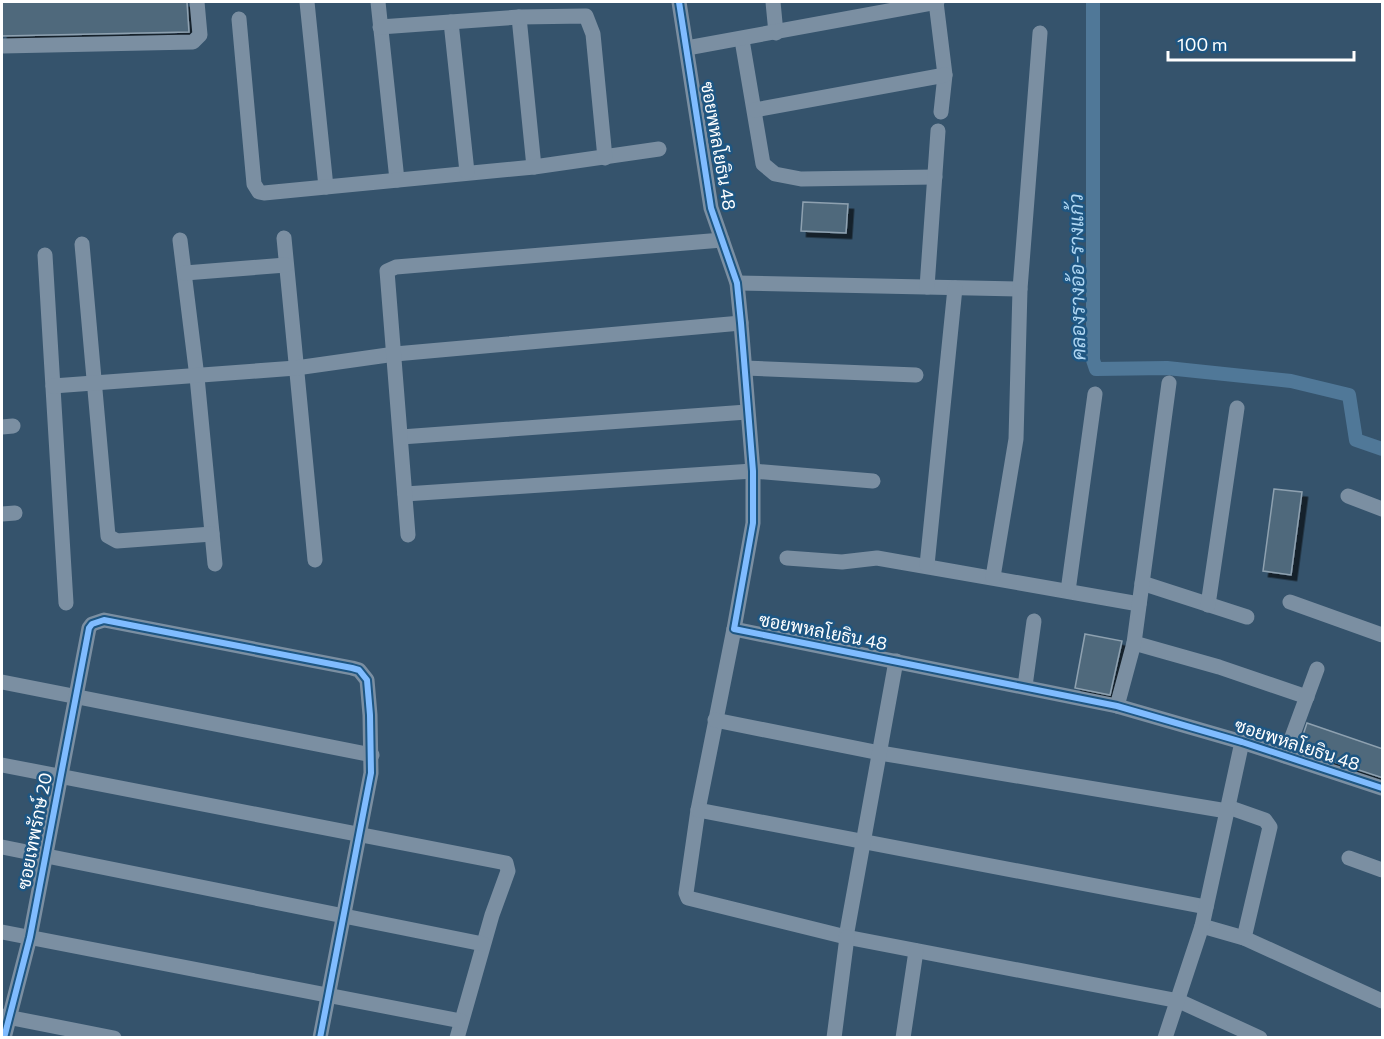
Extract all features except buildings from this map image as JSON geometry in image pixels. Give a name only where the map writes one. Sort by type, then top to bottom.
[{"type":"street","points":[[2,45],[193,42],[200,35],[197,2]]},
{"type":"street","points":[[307,2],[327,187]]},
{"type":"street","points":[[378,2],[398,180]]},
{"type":"street","name":"ซอยพหลโยธิน 48","points":[[679,2],[711,208],[737,283],[745,368],[753,471],[753,523],[734,629],[1117,706],[1242,742],[1383,788]]},
{"type":"street","points":[[773,2],[776,33]]},
{"type":"street","points":[[687,48],[742,40],[936,2],[945,75],[941,112]]},
{"type":"street","points":[[380,27],[519,17],[577,14],[586,16],[590,22],[605,158]]},
{"type":"street","points":[[519,17],[534,167]]},
{"type":"street","points":[[239,19],[255,188],[264,194],[534,167],[659,149]]},
{"type":"street","points":[[451,22],[467,172]]},
{"type":"street","points":[[993,577],[1016,439],[1020,289],[1040,33]]},
{"type":"street","points":[[742,40],[763,164],[776,174],[801,180],[935,177]]},
{"type":"street","points":[[755,110],[945,75]]},
{"type":"street","points":[[927,287],[938,131]]},
{"type":"street","points":[[284,238],[315,560]]},
{"type":"street","points":[[180,240],[197,376],[215,564]]},
{"type":"street","points":[[408,535],[387,271],[396,267],[722,240]]},
{"type":"street","points":[[82,244],[110,539],[117,541],[212,534]]},
{"type":"street","points":[[45,255],[66,603]]},
{"type":"street","points":[[185,273],[286,265]]},
{"type":"street","points":[[737,283],[1020,289]]},
{"type":"street","points":[[927,565],[955,288]]},
{"type":"street","points":[[53,386],[296,368],[395,354],[741,323]]},
{"type":"street","points":[[745,368],[916,375]]},
{"type":"street","points":[[1117,706],[1134,643],[1169,383]]},
{"type":"street","points":[[1068,591],[1095,394]]},
{"type":"street","points":[[1208,605],[1237,408]]},
{"type":"street","points":[[401,437],[747,412]]},
{"type":"street","points":[[405,494],[753,471],[873,481]]},
{"type":"street","points":[[1348,496],[1383,509]]},
{"type":"street","points":[[787,558],[842,562],[877,558],[1139,604]]},
{"type":"street","points":[[1142,583],[1248,617]]},
{"type":"street","points":[[1290,602],[1383,635]]},
{"type":"street","name":"ซอยเทพรักษ์ 20","points":[[4,1038],[6,1017],[30,937],[89,628],[92,624],[104,620],[358,670],[367,680],[369,692],[372,755]]},
{"type":"street","points":[[1025,686],[1034,621]]},
{"type":"street","points":[[734,629],[698,810],[686,892],[688,898],[846,937],[1179,1001],[1260,1038]]},
{"type":"street","points":[[1134,643],[1219,667],[1306,697]]},
{"type":"street","points":[[834,1038],[846,937],[896,661]]},
{"type":"street","points":[[1285,756],[1317,669]]},
{"type":"street","points":[[2,682],[372,755],[320,1038]]},
{"type":"street","points":[[715,720],[880,753],[1228,809],[1265,819],[1270,827],[1244,938]]},
{"type":"street","points":[[1165,1038],[1202,926],[1242,742]]},
{"type":"street","points":[[2,765],[506,863],[508,871],[483,944],[457,1038]]},
{"type":"street","points":[[698,810],[1206,906]]},
{"type":"street","points":[[2,847],[483,944]]},
{"type":"street","points":[[1348,858],[1383,870]]},
{"type":"street","points":[[1202,926],[1244,938],[1383,1000]]},
{"type":"street","points":[[2,932],[461,1021]]},
{"type":"street","points":[[903,1038],[916,951]]},
{"type":"street","points":[[6,1017],[114,1038]]},
{"type":"waterway","name":"คลองรางอ้อ-รางแก้ว","points":[[1093,2],[1093,360],[1096,369],[1167,368],[1291,381],[1349,395],[1356,440],[1382,449]]},
{"type":"cycle path","points":[[679,2],[711,208],[737,283],[741,323],[753,471],[753,523],[734,629],[1117,706],[1242,742],[1382,788]]},
{"type":"cycle path","points":[[4,1038],[30,937],[89,628],[92,624],[104,620],[352,668],[359,670],[367,680],[371,773],[320,1038]]}]
